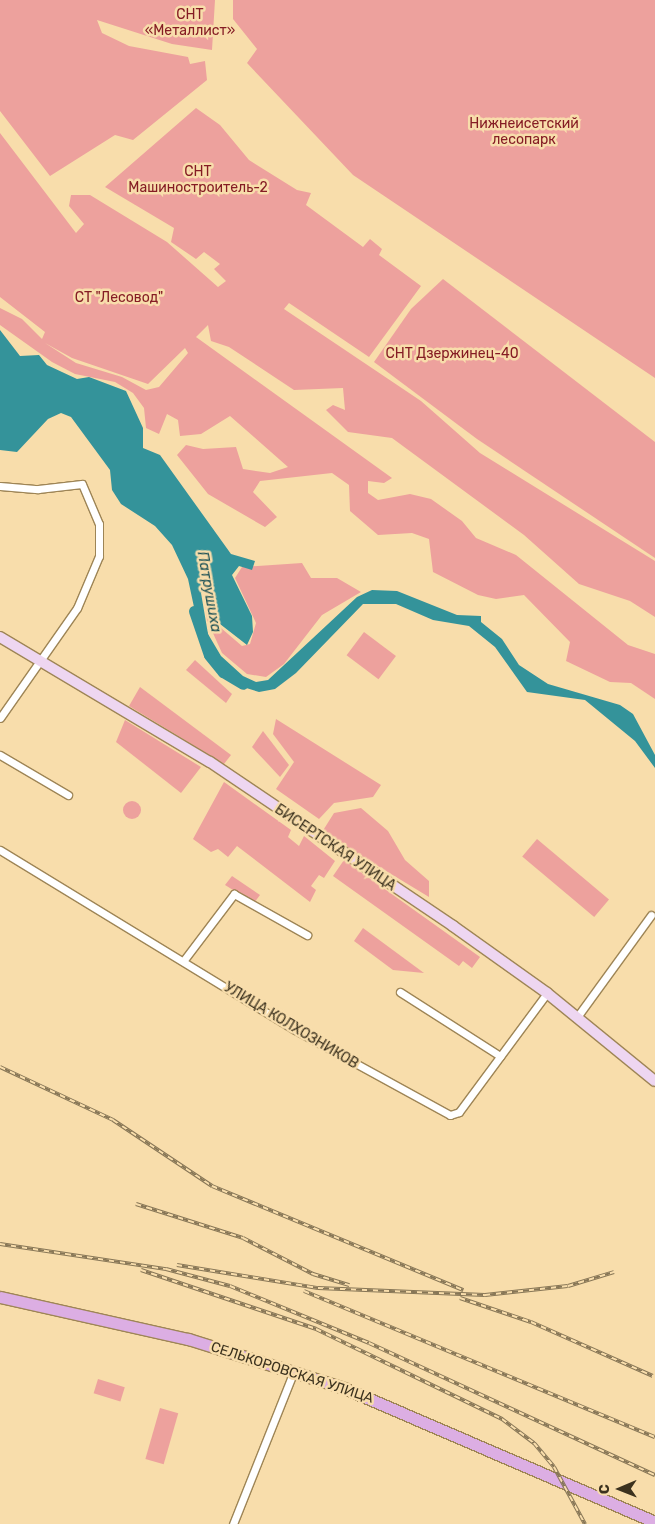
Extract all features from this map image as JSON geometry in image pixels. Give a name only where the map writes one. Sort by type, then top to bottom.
[{"type":"main road","name":"БИСЕРТСКАЯ УЛИЦА","points":[[0,637],[42,659],[212,763],[547,993],[655,1081]]},
{"type":"main road","name":"СЕЛЬКОРОВСКАЯ УЛИЦА","points":[[0,1297],[178,1337],[294,1371],[352,1391],[655,1522]]},
{"type":"street","points":[[0,486],[38,489],[82,484],[99,524],[99,556],[89,588],[0,718]]},
{"type":"street","points":[[0,756],[68,795]]},
{"type":"street","name":"УЛИЦА КОЛХОЗНИКОВ","points":[[0,850],[184,960],[293,1029],[450,1115],[459,1112],[547,993]]},
{"type":"street","points":[[184,960],[234,894],[307,935]]},
{"type":"street","points":[[577,1018],[651,915]]},
{"type":"street","points":[[400,992],[500,1056]]},
{"type":"street","points":[[233,1524],[294,1371]]},
{"type":"green space","name":"СНТ «Металлист»","points":[[0,0],[215,0],[212,50],[172,44],[97,20],[102,33],[129,46],[188,57],[190,64],[205,61],[207,80],[133,140],[115,135],[50,176],[0,111]]},
{"type":"green space","name":"Нижнеисетский лесопарк","points":[[233,0],[655,0],[655,378],[353,175],[247,63],[257,49],[233,19]]},
{"type":"green space","points":[[196,108],[220,125],[249,160],[297,190],[311,193],[306,205],[363,247],[370,239],[382,249],[379,255],[421,286],[369,357],[289,303],[284,309],[421,401],[480,453],[655,561],[655,617],[630,601],[579,584],[524,535],[392,438],[348,432],[326,410],[333,405],[345,410],[343,388],[294,390],[229,347],[211,341],[208,325],[196,337],[392,478],[384,483],[368,481],[368,493],[378,500],[410,494],[431,499],[462,521],[476,538],[516,555],[628,645],[655,654],[655,699],[631,683],[610,682],[566,661],[570,642],[524,595],[496,599],[478,595],[433,572],[429,539],[412,533],[378,535],[350,511],[349,485],[332,473],[260,481],[253,492],[277,517],[265,527],[208,494],[177,455],[186,445],[203,449],[236,447],[243,469],[270,473],[288,467],[230,416],[201,434],[180,436],[178,420],[167,414],[159,434],[146,428],[144,408],[133,393],[115,382],[75,374],[52,362],[0,325],[0,308],[22,319],[42,339],[45,332],[0,297],[0,133],[76,233],[84,224],[69,206],[71,195],[90,195],[167,242],[218,287],[226,281],[214,269],[220,264],[204,252],[196,259],[171,242],[174,228],[105,187]],"holes":[[[45,343],[72,358],[148,384],[185,348],[188,353],[159,387],[146,390],[122,377],[76,363]]]},
{"type":"green space","name":"СНТ Дзержинец-40","points":[[443,279],[655,442],[655,558],[477,439],[374,362],[411,309]]},
{"type":"green space","points":[[302,563],[311,578],[337,578],[361,592],[322,615],[284,664],[266,677],[247,674],[222,653],[207,620],[204,592],[221,628],[242,646],[250,644],[256,623],[235,578],[242,567]]},
{"type":"green space","points":[[364,632],[396,656],[378,679],[347,655]]},
{"type":"green space","points":[[195,660],[232,694],[226,703],[186,670]]},
{"type":"green space","points":[[140,687],[231,755],[224,764],[129,706]]},
{"type":"green space","points":[[276,719],[381,785],[373,797],[334,803],[319,819],[276,789],[294,762],[273,734]]},
{"type":"green space","points":[[125,720],[201,767],[181,793],[116,742]]},
{"type":"green space","points":[[263,731],[289,765],[280,777],[252,747]]},
{"type":"green space","points":[[224,782],[291,830],[288,837],[299,846],[304,836],[335,861],[324,878],[319,875],[311,886],[316,890],[310,902],[237,846],[228,857],[218,849],[211,852],[193,839]]},
{"type":"green space","points":[[132,801],[138,804],[141,810],[138,816],[132,819],[126,816],[123,810],[126,804]]},
{"type":"green space","points":[[361,808],[388,831],[405,860],[429,881],[429,897],[322,832],[334,813]]},
{"type":"green space","points":[[537,839],[609,899],[594,917],[522,857]]},
{"type":"green space","points":[[344,860],[480,957],[472,968],[463,961],[459,966],[333,876]]},
{"type":"green space","points":[[232,876],[260,895],[254,903],[225,885]]},
{"type":"green space","points":[[363,928],[424,973],[393,970],[354,941]]},
{"type":"green space","points":[[98,1379],[125,1387],[120,1402],[94,1393]]},
{"type":"green space","points":[[160,1408],[178,1413],[164,1464],[145,1459]]},
{"type":"water","points":[[0,330],[20,356],[39,355],[47,365],[77,379],[89,377],[126,391],[143,428],[143,448],[160,455],[231,554],[255,561],[252,570],[239,566],[232,575],[252,616],[253,632],[247,645],[220,624],[204,588],[201,593],[208,634],[221,656],[243,676],[256,682],[268,680],[357,597],[372,590],[397,591],[457,615],[481,616],[481,622],[502,639],[519,665],[548,684],[620,705],[633,714],[655,755],[655,768],[635,741],[585,700],[527,692],[495,647],[469,626],[433,620],[396,604],[363,604],[296,673],[275,689],[259,692],[243,687],[219,668],[201,640],[188,579],[172,545],[155,526],[121,504],[112,490],[110,470],[71,417],[61,413],[48,419],[17,452],[0,450]]},
{"type":"waterway","name":"Патрушиха","points":[[194,611],[209,655],[223,672],[243,684]]},
{"type":"railway","points":[[0,1067],[113,1120],[212,1186],[463,1290]]},
{"type":"railway","points":[[136,1204],[243,1238],[313,1274],[349,1285]]},
{"type":"railway","points":[[0,1244],[166,1269],[230,1286],[369,1343],[655,1475]]},
{"type":"railway","points":[[177,1265],[318,1288],[485,1295],[568,1286],[614,1272]]},
{"type":"railway","points":[[141,1270],[316,1329],[502,1419],[534,1443],[554,1467],[585,1524]]},
{"type":"railway","points":[[304,1291],[655,1437]]},
{"type":"railway","points":[[460,1298],[531,1322],[653,1376]]},
{"type":"park label","name":"СНТ Машиностроитель-2","points":[[198,180]]},
{"type":"park label","name":"СТ \"Лесовод\"","points":[[119,298]]}]
